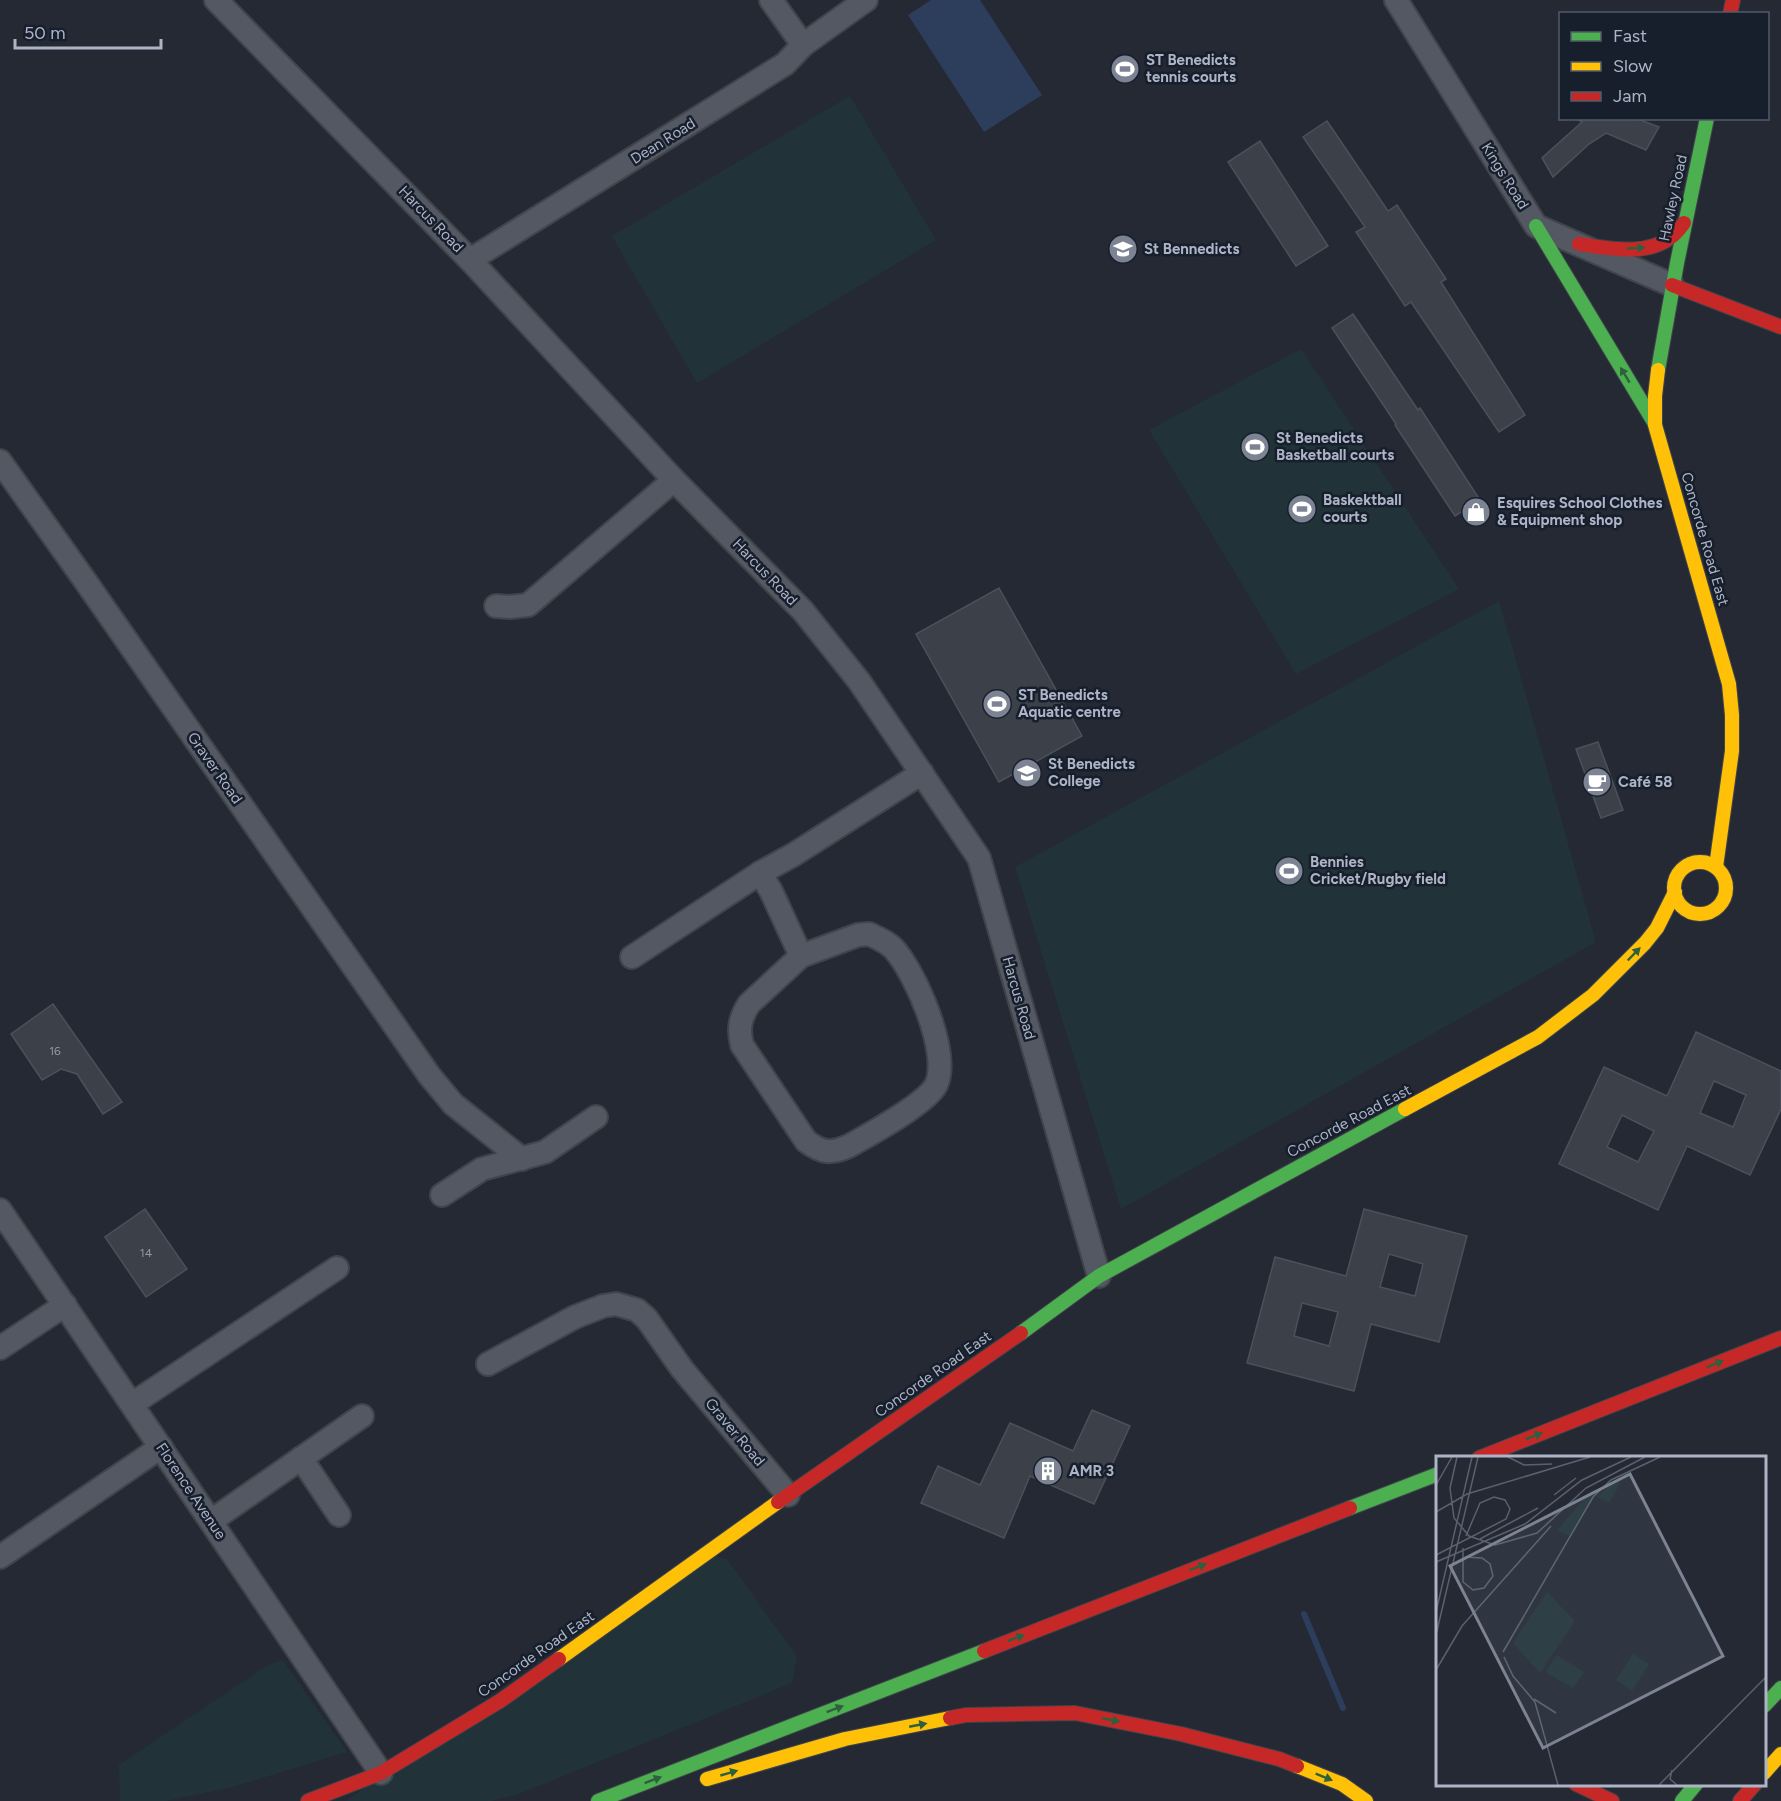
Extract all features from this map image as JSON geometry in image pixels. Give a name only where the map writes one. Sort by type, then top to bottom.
[{"type":"main road","name":"Hawley Road","points":[[1672,285],[1707,120]]},
{"type":"main road","points":[[1579,244],[1626,249],[1650,247],[1673,236],[1684,223]]},
{"type":"main road","points":[[1536,226],[1655,425]]},
{"type":"main road","points":[[1672,285],[1781,327]]},
{"type":"main road","name":"Concorde Road East","points":[[1672,285],[1656,377],[1655,425],[1729,684],[1732,751],[1716,867]]},
{"type":"main road","name":"Concorde Road East","points":[[1688,865],[1705,843],[1726,801]]},
{"type":"main road","points":[[1684,926],[1701,914],[1716,908],[1725,895],[1724,878],[1716,867],[1696,863],[1682,870],[1674,884],[1677,899],[1687,910],[1701,914]]},
{"type":"main road","name":"Concorde Road East","points":[[308,1801],[381,1773],[500,1701],[1099,1276],[1538,1037],[1593,995],[1645,943],[1657,928],[1675,892]]},
{"type":"main road","name":"Concorde Road East","points":[[1593,995],[1617,985],[1659,947]]},
{"type":"main road","points":[[1484,1456],[1781,1338]]},
{"type":"main road","points":[[598,1801],[1436,1474]]},
{"type":"main road","points":[[1766,1704],[1781,1688]]},
{"type":"main road","points":[[689,1785],[845,1739],[966,1715],[1075,1713],[1180,1734],[1279,1759],[1342,1784],[1366,1801]]},
{"type":"main road","points":[[1766,1771],[1781,1754]]},
{"type":"main road","points":[[1682,1801],[1695,1786]]},
{"type":"main road","points":[[1740,1801],[1754,1786]]},
{"type":"main road","points":[[1581,1787],[1612,1801]]},
{"type":"street","name":"Harcus Road","points":[[216,0],[470,260],[674,480],[803,611],[859,681],[979,858],[1099,1276]]},
{"type":"street","points":[[771,0],[803,45]]},
{"type":"street","name":"Dean Road","points":[[470,260],[775,71],[803,45],[867,0]]},
{"type":"street","name":"Kings Road","points":[[1396,0],[1536,226],[1672,285]]},
{"type":"street","name":"Graver Road","points":[[0,461],[429,1076],[453,1104],[522,1159]]},
{"type":"street","points":[[496,606],[528,605],[674,480]]},
{"type":"street","points":[[632,957],[760,873],[793,855],[922,773]]},
{"type":"street","points":[[760,873],[771,891],[801,956]]},
{"type":"street","points":[[869,934],[882,939],[892,947],[904,963],[921,993],[929,1015],[939,1058],[940,1072],[936,1085],[923,1101],[836,1152],[814,1147],[806,1141],[742,1046],[739,1034],[743,1013],[749,1004],[801,956],[858,935],[869,934]]},
{"type":"street","points":[[442,1195],[482,1168],[545,1152],[596,1117]]},
{"type":"street","name":"Florence Avenue","points":[[0,1210],[381,1773]]},
{"type":"street","points":[[132,1404],[337,1268]]},
{"type":"street","name":"Graver Road","points":[[488,1364],[575,1317],[603,1306],[616,1304],[637,1310],[647,1319],[682,1369],[788,1495]]},
{"type":"street","points":[[0,1348],[65,1305]]},
{"type":"street","points":[[211,1521],[362,1416]]},
{"type":"street","points":[[0,1557],[161,1447]]},
{"type":"street","points":[[301,1458],[339,1515]]},
{"type":"shaded area","points":[[850,96],[936,240],[697,383],[612,236]]},
{"type":"shaded area","name":"Baskektball courts","points":[[1301,349],[1459,589],[1296,674],[1149,430]]},
{"type":"shaded area","points":[[1499,601],[1596,942],[1121,1209],[1015,867]]},
{"type":"shaded area","points":[[702,1552],[727,1559],[797,1657],[792,1683],[519,1794],[491,1801],[346,1801]]},
{"type":"shaded area","points":[[283,1660],[347,1752],[233,1787],[166,1801],[120,1801],[119,1765],[268,1665]]},
{"type":"water","points":[[931,0],[980,0],[1042,95],[984,132],[908,15]]},
{"type":"building","points":[[1578,120],[1640,120],[1659,127],[1646,150],[1606,133],[1589,144],[1553,177],[1542,158],[1582,122]]},
{"type":"building","points":[[1327,121],[1388,211],[1397,205],[1446,279],[1441,282],[1525,415],[1499,432],[1411,302],[1405,306],[1356,232],[1365,227],[1303,137]]},
{"type":"building","points":[[1260,141],[1328,246],[1296,266],[1228,162]]},
{"type":"building","points":[[1353,314],[1418,410],[1420,408],[1480,500],[1455,516],[1332,328]]},
{"type":"building","points":[[999,588],[1082,736],[999,782],[916,634]]},
{"type":"building","points":[[1598,742],[1623,810],[1601,818],[1576,749]]},
{"type":"building","points":[[53,1004],[122,1102],[103,1114],[77,1074],[61,1069],[42,1080],[11,1034]]},
{"type":"building","points":[[1696,1032],[1781,1071],[1781,1109],[1750,1175],[1687,1146],[1658,1210],[1559,1164],[1604,1067],[1667,1096]],"holes":[[[1714,1081],[1746,1095],[1733,1127],[1700,1113]],[[1622,1115],[1654,1131],[1638,1162],[1607,1147]]]},
{"type":"building","points":[[145,1209],[187,1269],[146,1297],[105,1237]]},
{"type":"building","points":[[1364,1209],[1467,1236],[1439,1342],[1371,1324],[1354,1391],[1247,1363],[1275,1257],[1346,1276]],"holes":[[[1389,1254],[1423,1264],[1415,1296],[1380,1287]],[[1302,1303],[1338,1312],[1329,1346],[1294,1336]]]},
{"type":"building","name":"AMR 3","points":[[1092,1410],[1130,1426],[1094,1504],[1030,1476],[1004,1538],[921,1503],[938,1466],[980,1485],[1010,1423],[1073,1451]]},
{"type":"waterway","points":[[1304,1614],[1343,1708]]},
{"type":"traffic: fast","points":[[1658,370],[1707,120]]},
{"type":"traffic: fast","points":[[1536,226],[1655,424]]},
{"type":"traffic: fast","points":[[1021,1333],[1099,1276],[1405,1109]]},
{"type":"traffic: fast","points":[[1350,1508],[1436,1475]]},
{"type":"traffic: fast","points":[[598,1801],[984,1651]]},
{"type":"traffic: fast","points":[[1766,1704],[1781,1688]]},
{"type":"traffic: fast","points":[[1682,1801],[1694,1786]]},
{"type":"traffic: slow","points":[[1658,370],[1655,425],[1729,684],[1732,751],[1716,867]]},
{"type":"traffic: slow","points":[[1700,862],[1710,864],[1718,870],[1724,878],[1726,888],[1724,898],[1718,906],[1710,912],[1700,914],[1690,912],[1682,906],[1676,898],[1674,888],[1676,878],[1682,870],[1690,864],[1700,862]]},
{"type":"traffic: slow","points":[[1405,1109],[1538,1037],[1593,995],[1657,928],[1675,892]]},
{"type":"traffic: slow","points":[[559,1659],[778,1502]]},
{"type":"traffic: slow","points":[[707,1779],[845,1739],[950,1718]]},
{"type":"traffic: slow","points":[[1766,1771],[1781,1754]]},
{"type":"traffic: slow","points":[[1297,1766],[1342,1784],[1366,1801]]},
{"type":"traffic: jam","points":[[1730,12],[1733,0]]},
{"type":"traffic: jam","points":[[1579,244],[1614,249],[1650,247],[1673,236],[1684,223]]},
{"type":"traffic: jam","points":[[1672,285],[1781,327]]},
{"type":"traffic: jam","points":[[778,1502],[1021,1333]]},
{"type":"traffic: jam","points":[[1484,1456],[1781,1338]]},
{"type":"traffic: jam","points":[[984,1651],[1350,1508]]},
{"type":"traffic: jam","points":[[308,1801],[381,1773],[500,1701],[559,1659]]},
{"type":"traffic: jam","points":[[950,1718],[966,1715],[1075,1713],[1181,1734],[1279,1759],[1297,1766]]},
{"type":"traffic: jam","points":[[1580,1786],[1612,1801]]},
{"type":"traffic: jam","points":[[1740,1801],[1753,1786]]},
{"type":"place","name":"ST Benedicts tennis courts","points":[[1125,69]]},
{"type":"place","name":"St Bennedicts","points":[[1123,249]]},
{"type":"place","name":"St Benedicts Basketball courts","points":[[1255,447]]},
{"type":"place","name":"Baskektball courts","points":[[1302,509]]},
{"type":"place","name":"Esquires School Clothes & Equipment shop","points":[[1476,512]]},
{"type":"place","name":"ST Benedicts Aquatic centre","points":[[997,704]]},
{"type":"place","name":"St Benedicts College","points":[[1027,773]]},
{"type":"place","name":"Café 58","points":[[1597,782]]},
{"type":"place","name":"Bennies Cricket/Rugby field","points":[[1289,871]]},
{"type":"place","name":"AMR 3","points":[[1048,1471]]}]
